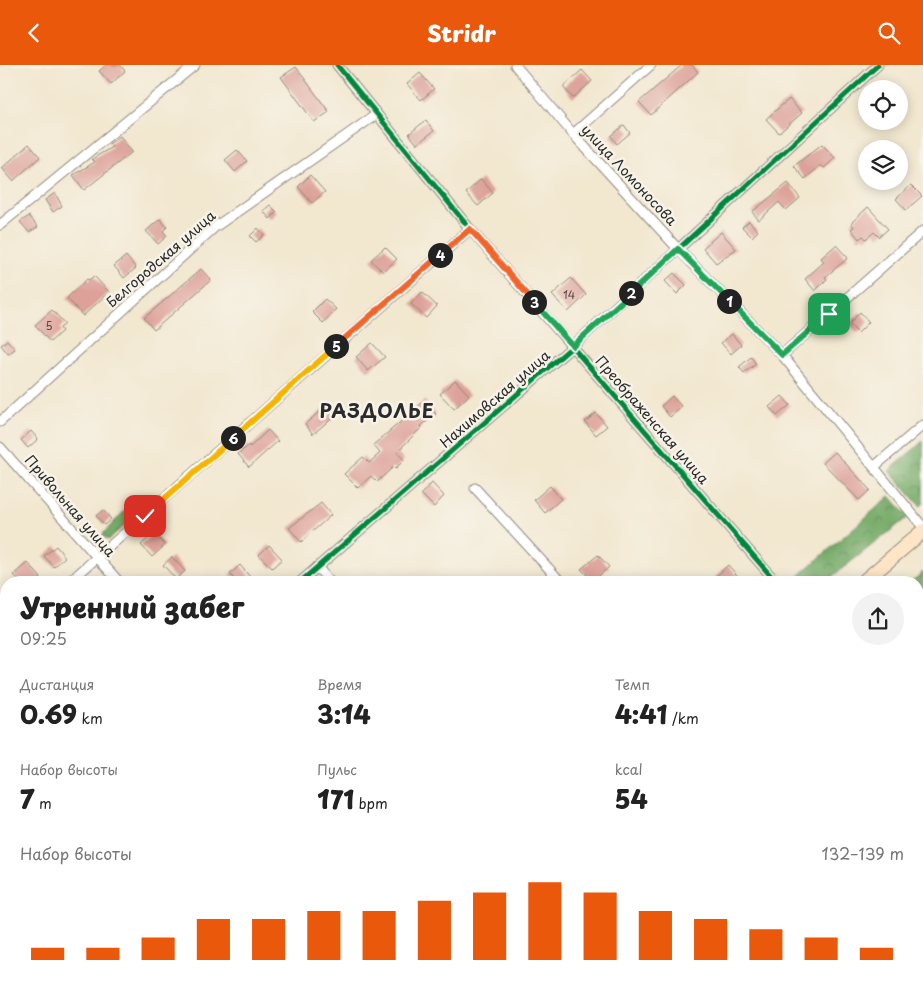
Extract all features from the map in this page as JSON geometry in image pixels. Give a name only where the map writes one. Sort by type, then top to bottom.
[{"type":"main road","points":[[870,576],[923,529]]},
{"type":"street","points":[[0,225],[194,65]]},
{"type":"street","name":"Преображенская улица","points":[[337,65],[470,229],[771,576]]},
{"type":"street","name":"улица Ломоносова","points":[[515,65],[573,134],[678,249],[782,355],[875,466],[923,529]]},
{"type":"street","points":[[573,134],[651,65]]},
{"type":"street","name":"Нахимовская улица","points":[[307,576],[573,346],[878,65]]},
{"type":"street","name":"Белгородская улица","points":[[0,422],[215,227],[377,114]]},
{"type":"street","points":[[76,576],[470,229]]},
{"type":"street","points":[[782,355],[923,231]]},
{"type":"street","points":[[875,466],[923,425]]},
{"type":"street","name":"Привольная улица","points":[[0,447],[114,576]]},
{"type":"street","points":[[475,488],[556,576]]},
{"type":"street","points":[[317,567],[325,576]]},
{"type":"green space","points":[[923,441],[923,504],[920,506],[889,471]]},
{"type":"green space","points":[[890,496],[908,517],[833,576],[799,576]]},
{"type":"green space","points":[[131,504],[137,514],[108,540],[102,535]]},
{"type":"building","points":[[106,65],[120,65],[125,71],[111,84],[99,71]]},
{"type":"building","points":[[682,65],[692,65],[698,72],[651,115],[639,102]]},
{"type":"building","points":[[296,67],[329,112],[314,122],[281,77]]},
{"type":"building","points":[[582,70],[592,81],[573,98],[563,87]]},
{"type":"building","points":[[420,73],[434,89],[421,100],[407,84]]},
{"type":"building","points":[[789,99],[802,113],[779,133],[766,119]]},
{"type":"building","points":[[426,120],[434,131],[417,144],[409,134]]},
{"type":"building","points":[[624,125],[630,133],[617,144],[611,136]]},
{"type":"building","points":[[120,136],[132,152],[84,190],[73,175],[95,162],[92,159],[112,147],[109,144]]},
{"type":"building","points":[[29,144],[40,157],[13,181],[2,168]]},
{"type":"building","points":[[822,144],[835,158],[824,168],[821,165],[805,179],[794,166]]},
{"type":"building","points":[[237,150],[247,161],[235,172],[225,160]]},
{"type":"building","points":[[310,175],[325,192],[312,203],[298,187]]},
{"type":"building","points":[[481,179],[493,193],[478,206],[466,193]]},
{"type":"building","points":[[788,183],[800,198],[786,210],[779,202],[759,220],[752,212]]},
{"type":"building","points":[[911,185],[922,196],[906,210],[896,199],[908,190]]},
{"type":"building","points":[[55,193],[62,206],[53,212],[45,200]]},
{"type":"building","points":[[270,205],[277,212],[270,219],[263,211]]},
{"type":"building","points":[[868,207],[888,229],[879,237],[874,232],[866,239],[863,236],[859,239],[851,229],[854,227],[851,223]]},
{"type":"building","points":[[29,216],[38,227],[29,232],[20,222]]},
{"type":"building","points":[[160,219],[167,227],[163,231],[167,236],[158,244],[146,231]]},
{"type":"building","points":[[749,221],[758,231],[752,237],[742,227]]},
{"type":"building","points":[[258,228],[264,235],[256,242],[250,236]]},
{"type":"building","points":[[721,232],[736,249],[716,263],[703,248]]},
{"type":"building","points":[[836,245],[848,258],[825,277],[827,279],[815,291],[805,279],[824,262],[821,258]]},
{"type":"building","points":[[385,247],[397,259],[383,272],[371,260]]},
{"type":"building","points":[[126,256],[136,268],[124,278],[114,266]]},
{"type":"building","points":[[201,269],[211,280],[154,330],[144,318]]},
{"type":"building","points":[[674,273],[686,285],[677,294],[665,281]]},
{"type":"building","points":[[94,276],[109,292],[83,316],[67,298],[87,279],[89,280]]},
{"type":"building","points":[[571,278],[586,295],[568,312],[552,295]]},
{"type":"building","points":[[422,292],[437,306],[426,318],[411,304]]},
{"type":"building","points":[[325,299],[336,309],[323,323],[312,312]]},
{"type":"building","points":[[52,310],[65,324],[60,328],[62,331],[50,342],[35,325]]},
{"type":"building","points":[[860,312],[869,322],[858,333],[849,324]]},
{"type":"building","points":[[732,334],[741,345],[731,354],[721,343]]},
{"type":"building","points":[[7,340],[15,349],[8,354],[1,345]]},
{"type":"building","points":[[372,343],[385,357],[368,371],[356,357]]},
{"type":"building","points":[[751,357],[756,364],[744,373],[739,367]]},
{"type":"building","points":[[455,380],[469,395],[454,409],[440,394]]},
{"type":"building","points":[[672,396],[682,407],[670,417],[661,406]]},
{"type":"building","points":[[782,396],[790,405],[777,416],[769,407]]},
{"type":"building","points":[[424,400],[436,414],[421,426],[397,452],[404,460],[395,469],[393,467],[377,482],[371,476],[358,488],[344,474],[363,457],[369,463],[380,453],[373,445]]},
{"type":"building","points":[[325,407],[333,417],[313,434],[305,424]]},
{"type":"building","points":[[596,413],[607,426],[596,435],[585,422]]},
{"type":"building","points":[[268,430],[278,441],[249,467],[238,454],[249,445],[250,447]]},
{"type":"building","points":[[31,431],[38,439],[28,448],[21,440]]},
{"type":"building","points":[[835,452],[870,490],[859,500],[823,463]]},
{"type":"building","points":[[432,483],[444,496],[434,507],[421,494]]},
{"type":"building","points":[[550,486],[561,499],[545,513],[534,500]]},
{"type":"building","points":[[321,503],[331,515],[301,542],[289,528]]},
{"type":"building","points":[[103,510],[111,519],[104,525],[96,516]]},
{"type":"building","points":[[154,533],[165,545],[152,557],[141,545]]},
{"type":"building","points":[[269,545],[282,559],[272,568],[259,555]]},
{"type":"building","points":[[56,546],[65,557],[54,567],[44,556]]},
{"type":"building","points":[[598,555],[609,567],[599,576],[588,576],[581,569]]},
{"type":"building","points":[[172,557],[185,571],[179,576],[173,576],[163,565]]},
{"type":"building","points":[[28,563],[39,576],[15,576]]},
{"type":"building","points":[[240,565],[249,576],[232,576],[230,574]]},
{"type":"building","points":[[728,565],[738,576],[716,576]]},
{"type":"cycle path","points":[[337,65],[470,229],[771,576]]},
{"type":"cycle path","points":[[307,576],[573,346],[878,65]]},
{"type":"district","name":"РАЗДОЛЬЕ","points":[[377,411]]},
{"type":"route","points":[[145,516],[470,229],[573,346],[678,249],[782,355],[829,314]]}]
